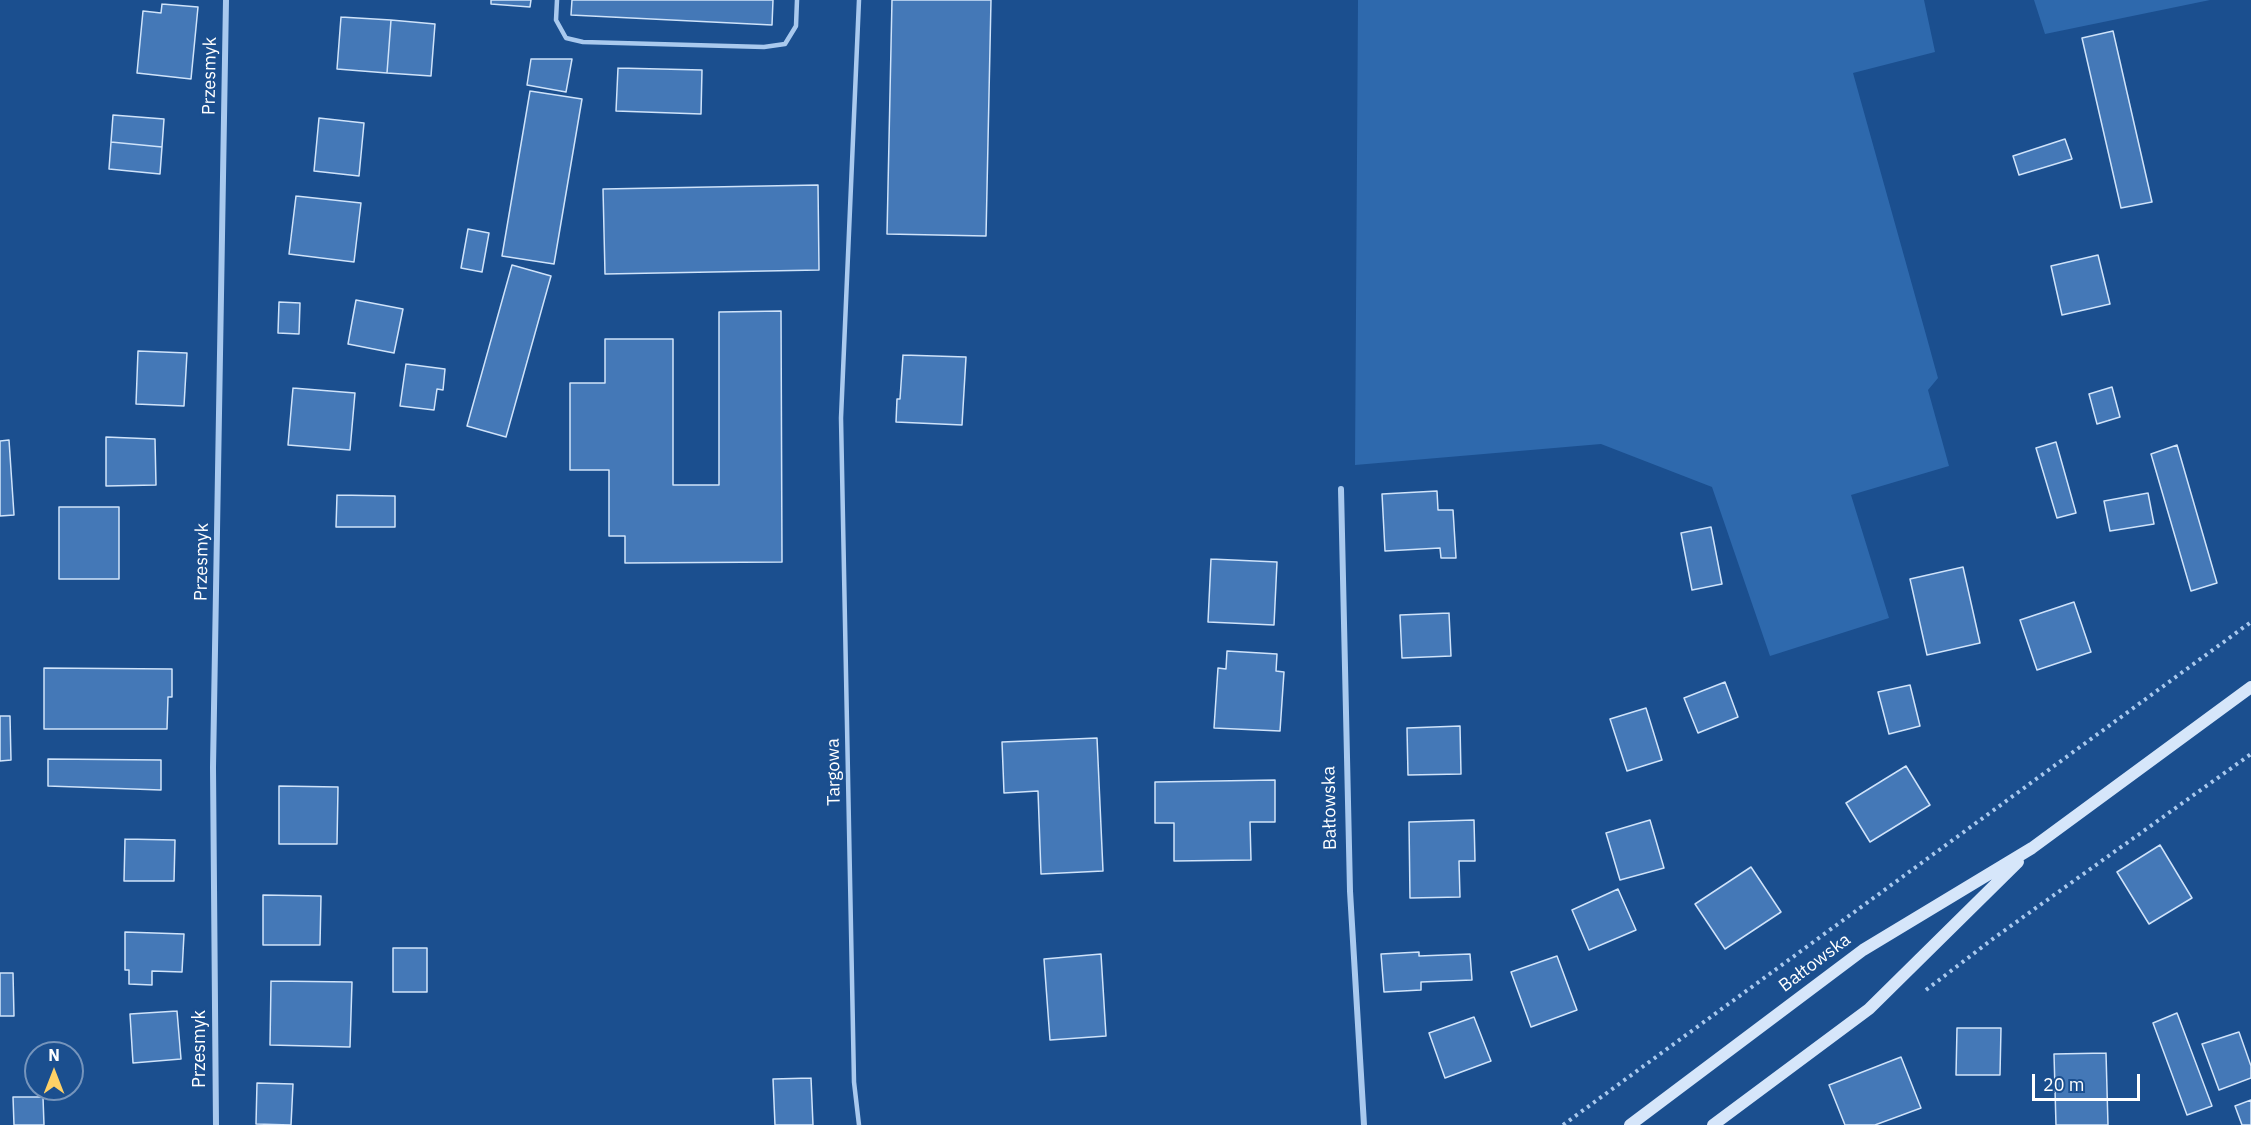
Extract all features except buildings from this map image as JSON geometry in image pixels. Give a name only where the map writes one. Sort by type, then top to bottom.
[{"type":"main road","name":"Bałtowska","points":[[1630,1125],[1863,950],[2032,848],[2251,687]]},
{"type":"main road","name":"Bałtowska","points":[[1713,1125],[1869,1009],[2032,848]]},
{"type":"street","name":"Przesmyk","points":[[216,1125],[213,767],[226,0]]},
{"type":"street","name":"Bałtowska","points":[[1341,489],[1350,891],[1364,1125]]},
{"type":"lane","points":[[557,0],[556,20],[566,38],[583,42],[764,47],[785,44],[796,26],[797,0]]},
{"type":"lane","name":"Targowa","points":[[859,0],[841,418],[854,1082],[859,1125]]},
{"type":"path","points":[[1563,1125],[2251,622]]},
{"type":"path","points":[[1920,995],[2004,931],[2251,754]]},
{"type":"shaded area","points":[[1358,0],[1924,0],[1935,52],[1853,73],[1938,378],[1928,390],[1949,466],[1851,495],[1889,618],[1770,656],[1712,487],[1601,444],[1355,465]]},
{"type":"shaded area","points":[[2034,0],[2210,0],[2045,34]]}]
